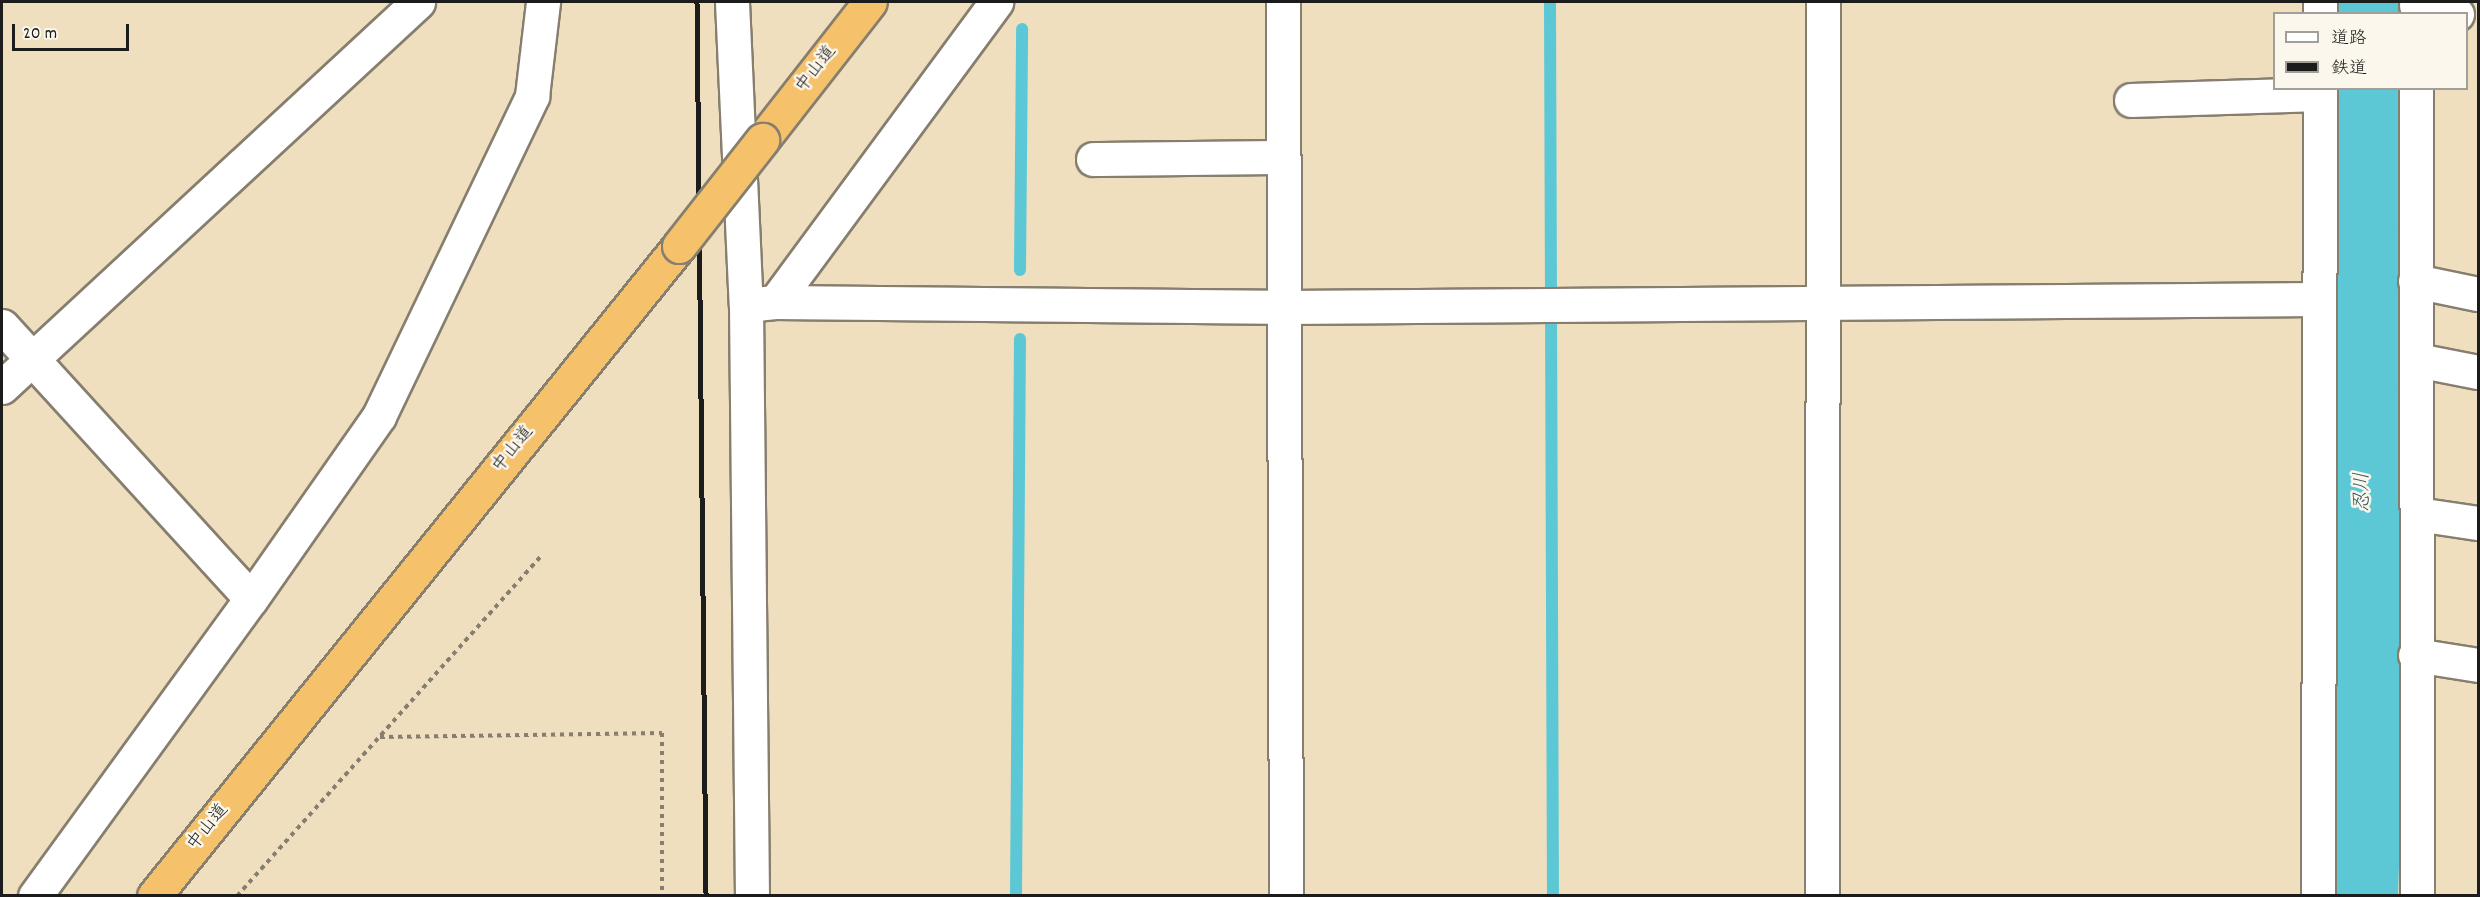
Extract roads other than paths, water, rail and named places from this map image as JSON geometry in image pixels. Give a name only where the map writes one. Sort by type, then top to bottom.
[{"type":"highway","name":"中山道","points":[[154,896],[679,246],[870,2]]},
{"type":"street","points":[[2,387],[418,2]]},
{"type":"street","points":[[34,896],[251,599],[379,416],[532,96],[543,2]]},
{"type":"street","points":[[732,2],[760,303],[752,896]]},
{"type":"street","points":[[760,303],[996,2]]},
{"type":"street","points":[[1283,2],[1286,896]]},
{"type":"street","points":[[1822,896],[1823,2]]},
{"type":"street","points":[[2416,7],[2445,12]]},
{"type":"street","points":[[2416,90],[2417,896]]},
{"type":"street","points":[[2131,100],[2320,91],[2318,896]]},
{"type":"street","points":[[1093,159],[1283,157]]},
{"type":"street","points":[[2415,280],[2478,294]]},
{"type":"street","points":[[760,303],[1285,307],[2319,298]]},
{"type":"street","points":[[2,326],[251,599]]},
{"type":"street","points":[[2417,360],[2478,372]]},
{"type":"street","points":[[2417,514],[2478,523]]},
{"type":"street","points":[[2415,655],[2478,665]]},
{"type":"waterway","points":[[1550,2],[1553,896]]},
{"type":"waterway","name":"忍川","points":[[2365,2],[2365,12]]},
{"type":"waterway","points":[[1020,270],[1022,29]]},
{"type":"waterway","name":"忍川","points":[[2363,896],[2367,767],[2363,375],[2368,202],[2366,90]]},
{"type":"waterway","points":[[1016,896],[1020,339]]},
{"type":"railway","points":[[697,2],[706,896]]}]
